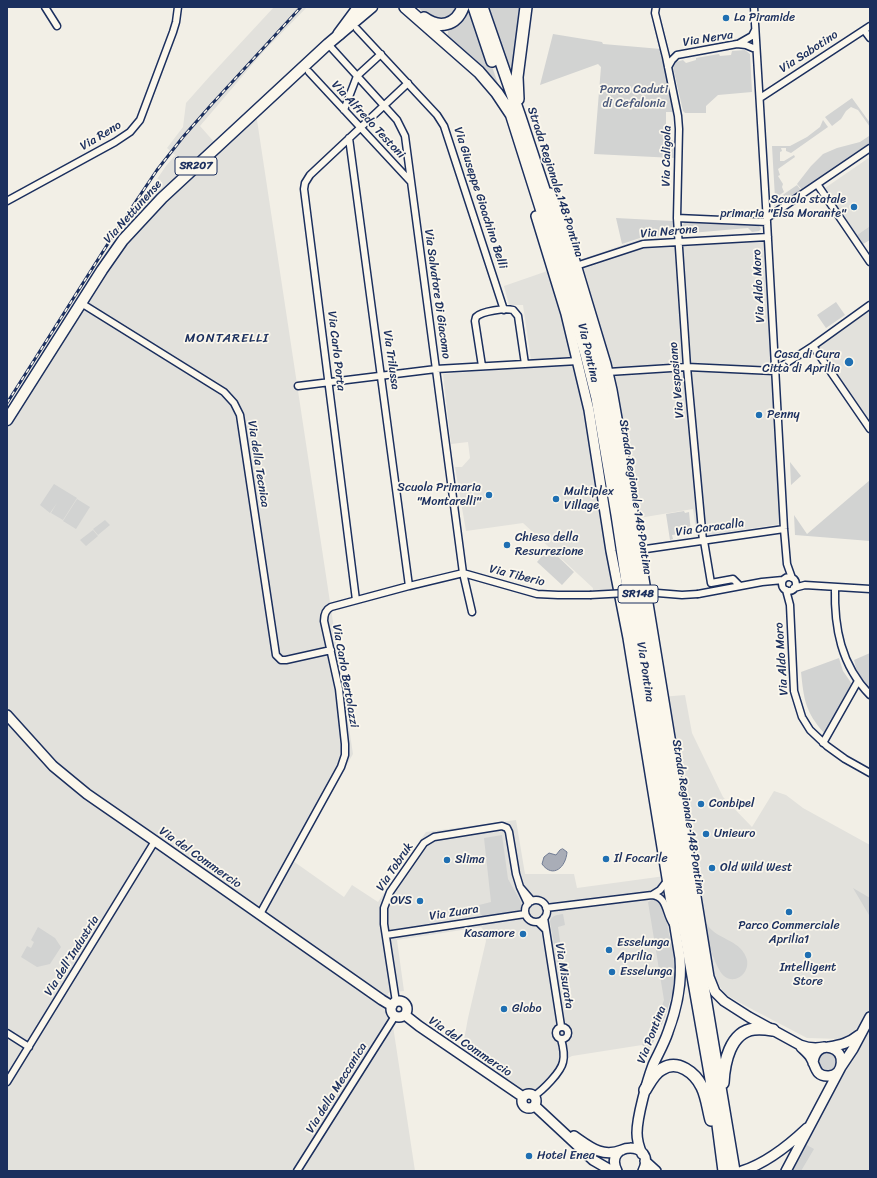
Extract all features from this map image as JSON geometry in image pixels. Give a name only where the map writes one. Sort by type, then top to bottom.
[{"type":"highway","points":[[339,34],[359,7]]},
{"type":"highway","points":[[405,7],[486,80],[516,117]]},
{"type":"highway","points":[[413,7],[427,20],[445,25],[449,24],[456,18],[463,7]]},
{"type":"highway","name":"Strada Regionale 148 Pontina","points":[[474,7],[516,117]]},
{"type":"highway","name":"Strada Regionale 148 Pontina","points":[[482,7],[533,173],[586,354],[597,398],[665,816],[715,1102],[724,1171]]},
{"type":"highway","points":[[516,117],[517,81],[526,7]]},
{"type":"highway","points":[[443,40],[445,25]]},
{"type":"highway","points":[[533,173],[550,193]]},
{"type":"highway","points":[[533,173],[536,216]]},
{"type":"highway","name":"Strada Regionale 148 Pontina","points":[[533,173],[579,299],[608,412],[734,1171]]},
{"type":"highway","points":[[664,854],[665,816]]},
{"type":"highway","points":[[685,878],[696,905]]},
{"type":"highway","points":[[725,1115],[724,1075],[726,1062],[732,1045],[738,1037],[752,1029],[773,1030]]},
{"type":"highway","points":[[645,1090],[657,1072],[665,1067],[677,1066],[690,1071],[696,1077],[703,1089],[713,1129],[720,1148]]},
{"type":"main road","name":"SR207","points":[[339,34],[365,7]]},
{"type":"main road","name":"Via Nettunense","points":[[7,420],[115,249],[141,219],[328,44],[372,7]]},
{"type":"street","points":[[45,7],[57,26]]},
{"type":"street","name":"Via Reno","points":[[7,201],[115,142],[135,127],[142,115],[173,32],[178,7]]},
{"type":"street","name":"Via Caligola","points":[[656,7],[655,13],[664,47],[679,123],[677,218]]},
{"type":"street","name":"Via Aldo Moro","points":[[754,7],[768,237],[774,371],[787,564],[782,584],[789,589]]},
{"type":"street","name":"Via Sabotino","points":[[760,98],[870,26]]},
{"type":"street","name":"Via Giuseppe Gioachino Belli","points":[[357,29],[437,115],[446,128],[504,310]]},
{"type":"street","points":[[737,44],[752,36],[755,30]]},
{"type":"street","points":[[864,30],[870,38]]},
{"type":"street","name":"Via Salvatore Di Giacomo","points":[[328,44],[398,122],[404,132],[463,574],[472,612]]},
{"type":"street","name":"Via Nerva","points":[[668,67],[677,55],[737,44],[756,48]]},
{"type":"street","points":[[664,47],[677,55]]},
{"type":"street","points":[[344,110],[357,76],[381,54]]},
{"type":"street","name":"Via Alfredo Testoni","points":[[309,72],[411,182]]},
{"type":"street","name":"Via Carlo Porta","points":[[356,600],[304,189],[305,182],[310,175],[408,83]]},
{"type":"street","name":"Via Trilussa","points":[[349,138],[382,375],[409,586]]},
{"type":"street","points":[[677,218],[767,220],[870,148]]},
{"type":"street","points":[[817,184],[870,262]]},
{"type":"street","name":"Via Pontina","points":[[550,193],[576,266],[608,372],[618,418],[696,905],[709,977],[715,992],[724,1001],[800,1046]]},
{"type":"street","name":"Via Pontina","points":[[536,216],[562,299],[578,361],[588,410],[610,552],[628,638],[681,964],[678,996],[668,1032],[645,1090],[637,1132],[638,1141],[644,1157]]},
{"type":"street","name":"Via Vespasiano","points":[[677,218],[687,367],[704,541],[711,583],[733,579],[740,586]]},
{"type":"street","name":"Via Nerone","points":[[576,266],[643,244],[768,237]]},
{"type":"street","name":"Via della Tecnica","points":[[81,303],[224,392],[234,402],[240,415],[276,654],[281,660],[286,660],[330,650]]},
{"type":"street","points":[[608,372],[687,367],[774,371],[813,346],[870,305]]},
{"type":"street","points":[[482,366],[476,321],[477,316],[482,313],[504,310],[515,311],[518,317],[525,364]]},
{"type":"street","points":[[813,346],[870,429]]},
{"type":"street","points":[[298,386],[436,369],[578,361]]},
{"type":"street","name":"Via Caracalla","points":[[639,550],[784,529]]},
{"type":"street","name":"Via Aldo Moro","points":[[787,564],[796,584],[789,589]]},
{"type":"street","name":"Via Carlo Bertolazzi","points":[[260,914],[344,759],[345,744],[339,689],[324,621],[326,610],[330,607],[409,586],[463,574]]},
{"type":"street","name":"Via Tiberio","points":[[463,574],[537,594],[552,595],[651,592],[682,595],[698,594],[740,586]]},
{"type":"street","points":[[740,586],[784,580],[788,577],[805,585]]},
{"type":"street","points":[[762,582],[789,589],[805,585],[870,589]]},
{"type":"street","points":[[836,587],[835,611],[838,629],[847,662],[858,681],[870,695]]},
{"type":"street","name":"Via Aldo Moro","points":[[789,589],[794,691],[802,717],[810,730],[823,743],[840,756],[870,773]]},
{"type":"street","points":[[823,743],[858,681]]},
{"type":"street","name":"Via del Commercio","points":[[7,715],[48,761],[93,799],[382,1000],[394,1004]]},
{"type":"street","name":"Via Tobruk","points":[[394,1004],[383,913],[387,896],[424,843],[433,837],[502,826],[507,828],[520,887],[530,902]]},
{"type":"street","name":"Via dell'Industria","points":[[7,1082],[155,841]]},
{"type":"street","points":[[652,895],[663,888],[668,879]]},
{"type":"street","points":[[546,908],[652,895],[658,896],[664,902],[670,919],[675,927]]},
{"type":"street","points":[[539,901],[545,905],[546,908],[546,915],[538,922],[528,919],[525,914],[525,910],[530,902],[539,901]]},
{"type":"street","name":"Via Zuara","points":[[386,935],[525,914]]},
{"type":"street","name":"Via Misurata","points":[[544,918],[561,1026]]},
{"type":"street","name":"Via Misurata","points":[[538,922],[546,930]]},
{"type":"street","points":[[402,1002],[406,1005],[407,1009],[405,1015],[400,1017],[395,1016],[392,1012],[394,1004],[402,1002]]},
{"type":"street","name":"Via del Commercio","points":[[405,1015],[523,1097]]},
{"type":"street","name":"Via della Meccanica","points":[[297,1171],[395,1016]]},
{"type":"street","points":[[817,1072],[824,1076],[828,1076],[837,1072],[853,1049],[870,1017]]},
{"type":"street","name":"Via Misurata","points":[[561,1026],[567,1028],[569,1032],[568,1036],[562,1039]]},
{"type":"street","name":"Via Misurata","points":[[534,1096],[542,1090],[559,1071],[563,1064],[564,1052],[562,1039],[556,1034],[558,1028],[561,1026]]},
{"type":"street","points":[[800,1046],[816,1049],[843,1045],[852,1041],[862,1031]]},
{"type":"street","points":[[7,1033],[29,1047]]},
{"type":"street","points":[[800,1046],[812,1059],[817,1072],[823,1080],[824,1099]]},
{"type":"street","points":[[786,1171],[841,1067],[842,1061],[839,1052],[826,1047],[818,1050],[814,1056],[813,1063]]},
{"type":"street","points":[[528,1094],[534,1096],[537,1102],[535,1106],[529,1109],[524,1107],[522,1103],[523,1097],[528,1094]]},
{"type":"street","points":[[535,1106],[593,1160],[612,1171]]},
{"type":"street","points":[[550,1119],[598,1151],[606,1153],[623,1149],[636,1149],[656,1171]]},
{"type":"street","points":[[742,1171],[759,1164],[772,1156],[797,1137],[812,1122]]},
{"type":"street","name":"Via Pontina","points":[[618,1171],[615,1165],[615,1159],[637,1132]]},
{"type":"street","points":[[643,1171],[644,1157]]},
{"type":"shaded area","points":[[274,7],[307,7],[263,52],[200,126],[215,143],[250,111],[257,120],[353,754],[293,861],[344,897],[352,885],[378,902],[426,832],[516,820],[525,874],[574,874],[577,888],[687,873],[661,697],[685,695],[692,733],[723,797],[752,827],[774,791],[786,795],[803,808],[870,845],[870,1171],[788,1171],[859,1043],[848,1036],[842,1039],[807,1038],[744,1005],[725,994],[717,982],[707,956],[677,960],[674,988],[665,1017],[650,1049],[642,1045],[572,1056],[560,1062],[546,1081],[536,1089],[527,1091],[515,1088],[462,1051],[486,941],[485,932],[481,927],[397,940],[404,991],[388,993],[415,1171],[7,1171],[7,413],[128,221],[166,166],[177,153],[175,155],[167,148],[183,127],[186,103]]},
{"type":"shaded area","name":"Scuola statale primaria \"Elsa Morante\"","points":[[870,157],[870,226],[857,235],[825,188]]},
{"type":"shaded area","points":[[765,233],[780,524],[697,537],[693,509],[639,518],[652,598],[592,599],[593,588],[523,523],[466,531],[455,467],[462,467],[470,458],[468,442],[451,444],[443,374],[532,367],[523,305],[509,305],[504,286],[640,239]]},
{"type":"shaded area","name":"Casa di Cura Città di Aprilia","points":[[870,311],[870,422],[818,346]]},
{"type":"shaded area","points":[[563,849],[567,852],[566,857],[562,866],[558,869],[550,871],[542,864],[544,857],[549,853],[556,855]]},
{"type":"green space","points":[[418,7],[462,7],[447,22],[424,14]]},
{"type":"green space","points":[[468,7],[472,7],[499,87],[447,38],[449,27]]},
{"type":"green space","points":[[486,7],[526,7],[513,81]]},
{"type":"green space","name":"Parco Caduti di Cefalonia","points":[[553,34],[602,42],[603,44],[661,49],[674,110],[672,112],[666,112],[666,140],[672,140],[675,142],[674,158],[594,154],[601,67],[598,64],[540,85]]},
{"type":"green space","points":[[745,50],[750,54],[752,92],[718,95],[706,106],[706,113],[685,113],[683,111],[673,67],[676,62],[683,60],[686,63],[696,60],[696,58],[719,54],[720,56],[731,55],[732,51]]},
{"type":"green space","points":[[852,98],[870,123],[870,127],[858,110],[851,107],[846,111],[841,119],[832,126],[825,117]]},
{"type":"green space","points":[[823,120],[828,127],[791,153],[786,151],[786,148],[781,148],[782,151],[780,152],[780,161],[784,161],[794,155],[795,157],[778,169],[780,175],[778,176],[783,184],[782,187],[784,192],[775,198],[772,146],[790,146],[807,137],[820,127]]},
{"type":"green space","points":[[869,136],[870,143],[802,190],[797,184],[811,166],[823,154],[837,148],[860,142]]},
{"type":"green space","points":[[797,185],[801,190],[774,206],[774,201]]},
{"type":"green space","points":[[616,218],[673,221],[674,232],[672,236],[640,238],[622,244]]},
{"type":"green space","points":[[685,222],[759,226],[761,229],[759,231],[752,232],[748,228],[683,235],[682,225]]},
{"type":"green space","points":[[870,226],[870,240],[863,244],[857,235]]},
{"type":"green space","points":[[836,302],[845,315],[826,328],[817,315]]},
{"type":"green space","points":[[790,462],[801,476],[791,485]]},
{"type":"green space","points":[[870,480],[870,541],[795,535],[794,515],[807,534]]},
{"type":"green space","points":[[54,484],[77,498],[63,520],[51,513],[57,503],[50,513],[40,505]]},
{"type":"green space","points":[[77,499],[90,507],[76,529],[63,521]]},
{"type":"green space","points":[[684,511],[685,513],[689,512],[691,532],[672,535],[673,539],[670,540],[666,514]]},
{"type":"green space","points":[[105,520],[110,525],[98,535],[93,529]]},
{"type":"green space","points":[[93,530],[98,536],[86,546],[80,540]]},
{"type":"green space","points":[[549,548],[574,572],[562,585],[537,562]]},
{"type":"green space","points":[[870,653],[870,688],[857,672],[854,660]]},
{"type":"green space","points":[[839,658],[843,671],[852,684],[824,733],[806,705],[801,672]]},
{"type":"green space","points":[[502,835],[508,879],[522,906],[520,910],[481,918],[479,905],[491,902],[484,838]]},
{"type":"green space","points":[[853,888],[870,898],[869,915]]},
{"type":"green space","points":[[652,900],[661,903],[665,909],[669,935],[677,954],[677,960],[674,988],[665,1017],[650,1049],[642,1045],[657,1021],[664,1000],[648,902]]},
{"type":"green space","points":[[563,914],[565,925],[558,927],[561,948],[555,949],[550,921],[553,916]]},
{"type":"green space","points":[[704,924],[707,924],[715,933],[738,946],[743,951],[746,957],[747,967],[742,976],[729,979],[721,972],[711,952]]},
{"type":"green space","points":[[38,927],[55,938],[61,947],[50,964],[37,967],[21,957],[27,946],[31,948],[34,942],[31,940]]},
{"type":"green space","points":[[555,952],[561,952],[565,975],[561,975],[558,969]]},
{"type":"green space","points":[[829,1049],[840,1061],[832,1073],[819,1070],[816,1057]]},
{"type":"green space","points":[[805,1144],[814,1149],[801,1171],[790,1171]]},
{"type":"railway","points":[[7,403],[116,231],[157,170],[211,105],[301,7]]},
{"type":"place","name":"La Piramide","points":[[726,18]]},
{"type":"place","name":"Scuola statale primaria \"Elsa Morante\"","points":[[854,207]]},
{"type":"place","name":"Casa di Cura Città di Aprilia","points":[[849,362]]},
{"type":"place","name":"Penny","points":[[759,415]]},
{"type":"place","name":"Scuola Primaria \"Montarelli\"","points":[[489,495]]},
{"type":"place","name":"Multiplex Village","points":[[556,499]]},
{"type":"place","name":"Chiesa della Resurrezione","points":[[507,545]]},
{"type":"place","name":"Conbipel","points":[[701,804]]},
{"type":"place","name":"Unieuro","points":[[706,834]]},
{"type":"place","name":"Il Focarile","points":[[606,859]]},
{"type":"place","name":"Slima","points":[[447,860]]},
{"type":"place","name":"Old Wild West","points":[[712,868]]},
{"type":"place","name":"OVS","points":[[420,901]]},
{"type":"place","name":"Parco Commerciale Aprilia1","points":[[789,912]]},
{"type":"place","name":"Kasamore","points":[[523,934]]},
{"type":"place","name":"Esselunga Aprilia","points":[[609,950]]},
{"type":"place","name":"Intelligent Store","points":[[808,955]]},
{"type":"place","name":"Esselunga","points":[[612,972]]},
{"type":"place","name":"Globo","points":[[504,1009]]},
{"type":"place","name":"Hotel Enea","points":[[529,1156]]},
{"type":"district","name":"MONTARELLI","points":[[227,339]]}]
